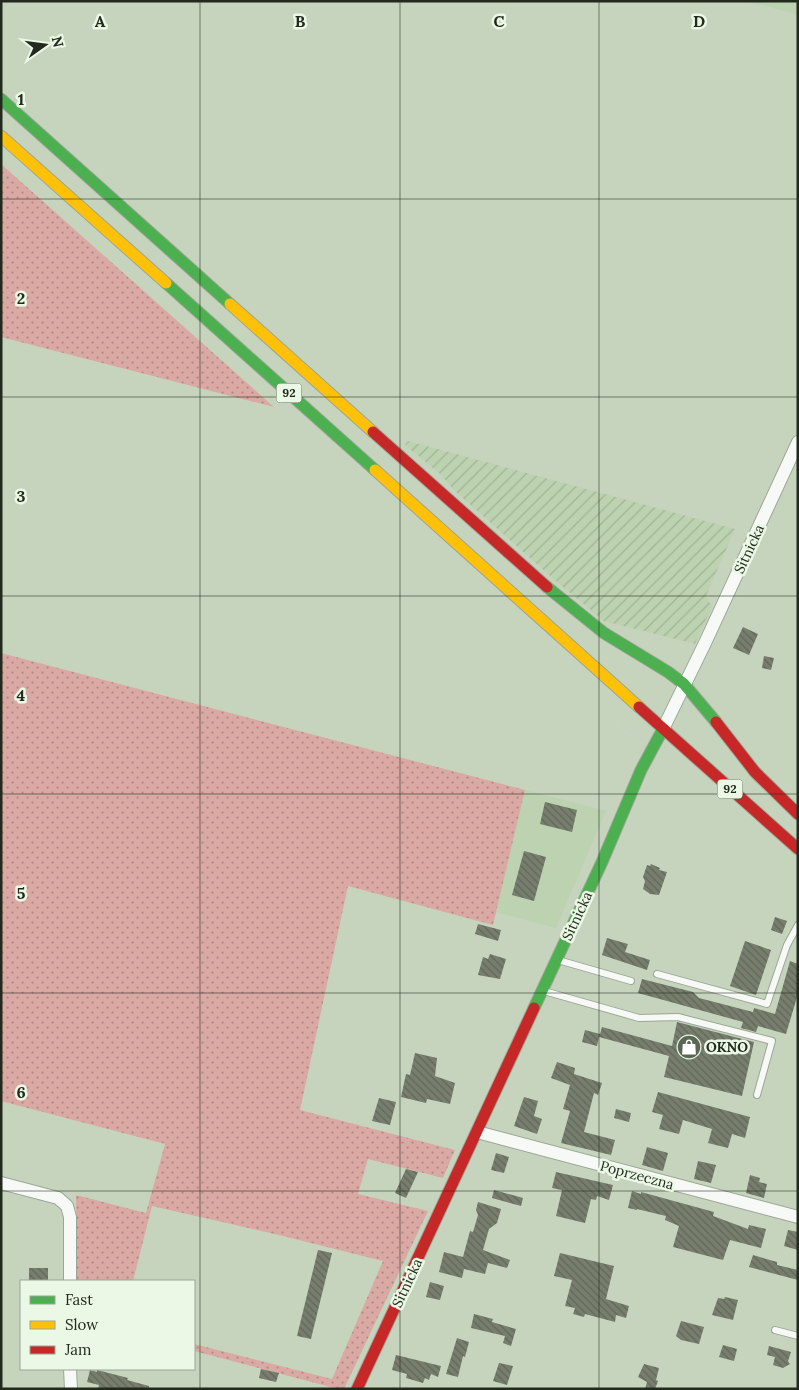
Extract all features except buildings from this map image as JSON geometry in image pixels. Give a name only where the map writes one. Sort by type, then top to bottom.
[{"type":"street","points":[[1,99],[560,599],[604,633],[668,672],[684,684],[755,772],[798,814]]},
{"type":"street","name":"92","points":[[1,136],[798,849]]},
{"type":"street","name":"Sitnicka","points":[[357,1389],[543,991],[642,770],[705,643],[798,442]]},
{"type":"street","name":"Poprzeczna","points":[[477,1132],[798,1217]]},
{"type":"street","points":[[1,1183],[58,1198],[67,1206],[70,1217],[70,1280]]},
{"type":"street","points":[[70,1370],[71,1389]]},
{"type":"lane","points":[[657,974],[767,1004],[787,945],[798,925]]},
{"type":"lane","points":[[557,960],[631,981]]},
{"type":"lane","points":[[543,991],[639,1018],[678,1018],[772,1041],[757,1095]]},
{"type":"lane","points":[[775,1330],[798,1336]]},
{"type":"path","points":[[645,698],[668,672]]},
{"type":"path","points":[[631,714],[622,724],[642,744],[641,746]]},
{"type":"shaded area","points":[[747,1],[798,1],[798,15]]},
{"type":"shaded area","points":[[1,164],[274,407],[1,337]]},
{"type":"shaded area","points":[[408,441],[735,529],[706,596],[712,607],[695,644],[604,621],[456,492],[439,473],[405,445]]},
{"type":"shaded area","points":[[1,653],[525,790],[493,925],[348,886],[300,1110],[455,1150],[443,1178],[368,1159],[358,1194],[428,1211],[344,1389],[195,1351],[195,1344],[332,1379],[383,1261],[152,1206],[133,1280],[77,1280],[76,1195],[146,1213],[165,1144],[1,1101]]},
{"type":"shaded area","points":[[525,790],[606,811],[556,928],[496,912]]},
{"type":"traffic: fast","points":[[1,99],[230,304]]},
{"type":"traffic: fast","points":[[166,283],[375,470]]},
{"type":"traffic: fast","points":[[547,587],[604,633],[668,672],[684,684],[716,722]]},
{"type":"traffic: fast","points":[[534,1008],[602,862],[641,770],[663,729]]},
{"type":"traffic: slow","points":[[1,136],[166,283]]},
{"type":"traffic: slow","points":[[230,304],[373,432]]},
{"type":"traffic: slow","points":[[375,470],[639,707]]},
{"type":"traffic: jam","points":[[373,432],[547,587]]},
{"type":"traffic: jam","points":[[639,707],[798,849]]},
{"type":"traffic: jam","points":[[716,722],[755,772],[798,814]]},
{"type":"traffic: jam","points":[[357,1389],[534,1008]]},
{"type":"place","name":"OKNO","points":[[689,1047]]}]
